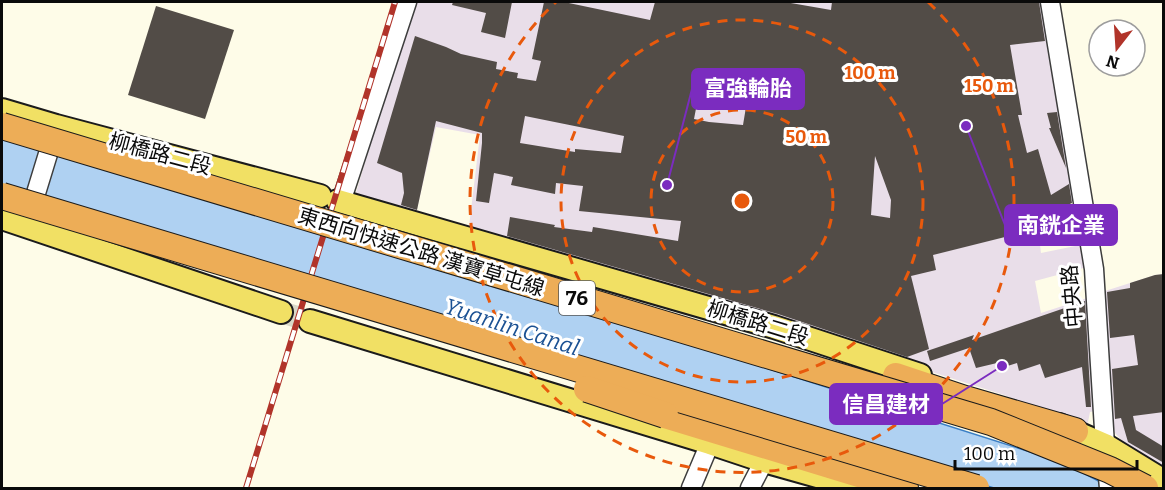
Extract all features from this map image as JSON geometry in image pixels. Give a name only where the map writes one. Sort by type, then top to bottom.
[{"type":"highway","name":"東西向快速公路 漢寶草屯線","points":[[2,126],[56,139],[991,422],[1110,470],[1145,489]]},
{"type":"highway","points":[[56,139],[122,149],[896,376],[1075,431]]},
{"type":"highway","points":[[2,196],[976,489]]},
{"type":"highway","points":[[92,223],[144,247],[665,415],[905,489]]},
{"type":"main road","name":"柳橋路二段","points":[[2,110],[56,139],[333,200],[774,327],[927,377],[1075,431],[1105,445],[1164,481]]},
{"type":"main road","points":[[2,218],[281,312]]},
{"type":"main road","points":[[310,321],[860,489]]},
{"type":"street","points":[[333,200],[407,2]]},
{"type":"street","name":"中央路","points":[[1050,2],[1094,269],[1109,482]]},
{"type":"street","points":[[26,226],[33,200],[56,139]]},
{"type":"street","points":[[691,489],[710,443]]},
{"type":"street","points":[[750,489],[764,461]]},
{"type":"shaded area","points":[[413,2],[1043,2],[1046,41],[1062,129],[1088,193],[1062,208],[1073,220],[1038,229],[1041,253],[1090,243],[1087,267],[1035,281],[1041,313],[1087,298],[1095,411],[1090,412],[1087,427],[1004,395],[897,361],[468,235],[480,135],[436,127],[415,218],[354,199]]},
{"type":"shaded area","points":[[1163,274],[1163,466],[1123,442],[1115,433],[1102,292]]},
{"type":"water","name":"Yuanlin Canal","points":[[2,135],[543,297],[1062,462],[1112,488],[994,488],[2,189]]},
{"type":"building","points":[[453,2],[512,2],[505,38],[481,32],[486,13],[452,5]]},
{"type":"building","points":[[544,2],[564,2],[650,20],[655,2],[785,2],[831,10],[832,2],[1039,2],[1045,41],[1010,45],[1022,115],[1018,115],[1027,153],[1038,149],[1051,195],[1069,184],[1072,203],[1061,208],[1073,220],[933,255],[936,270],[911,276],[929,349],[907,357],[778,314],[507,236],[510,217],[555,225],[554,227],[592,232],[593,227],[678,241],[681,221],[579,211],[583,186],[556,183],[555,194],[511,185],[513,177],[494,173],[489,203],[476,201],[482,133],[436,121],[417,210],[401,205],[404,193],[402,173],[377,163],[415,36],[461,54],[497,62],[496,69],[518,73],[517,78],[536,81],[541,61],[532,59]],"holes":[[[699,93],[747,101],[743,125],[694,119]],[[525,116],[624,136],[621,153],[575,149],[575,152],[520,143]],[[875,156],[891,200],[890,218],[871,215]]]},
{"type":"building","points":[[156,6],[234,30],[205,119],[128,95]]},
{"type":"building","points":[[1057,112],[1066,168],[1049,128],[1051,128],[1047,113]]},
{"type":"building","points":[[1164,274],[1164,412],[1133,416],[1136,430],[1164,447],[1164,463],[1128,442],[1121,418],[1115,419],[1112,369],[1138,365],[1134,335],[1110,338],[1107,292],[1130,288],[1130,283]]},
{"type":"building","points":[[1085,301],[1091,407],[1086,407],[1082,367],[1045,378],[1040,364],[1019,371],[1017,363],[998,369],[997,363],[976,368],[969,348],[930,361],[927,351],[974,335],[972,340]]},
{"type":"tunnel","points":[[281,312],[310,321]]},
{"type":"railway","points":[[246,488],[395,2]]},
{"type":"place","name":"南銧企業","points":[[966,126]]},
{"type":"place","name":"富強輪胎","points":[[667,185]]},
{"type":"place","name":"信昌建材","points":[[1002,366]]}]
